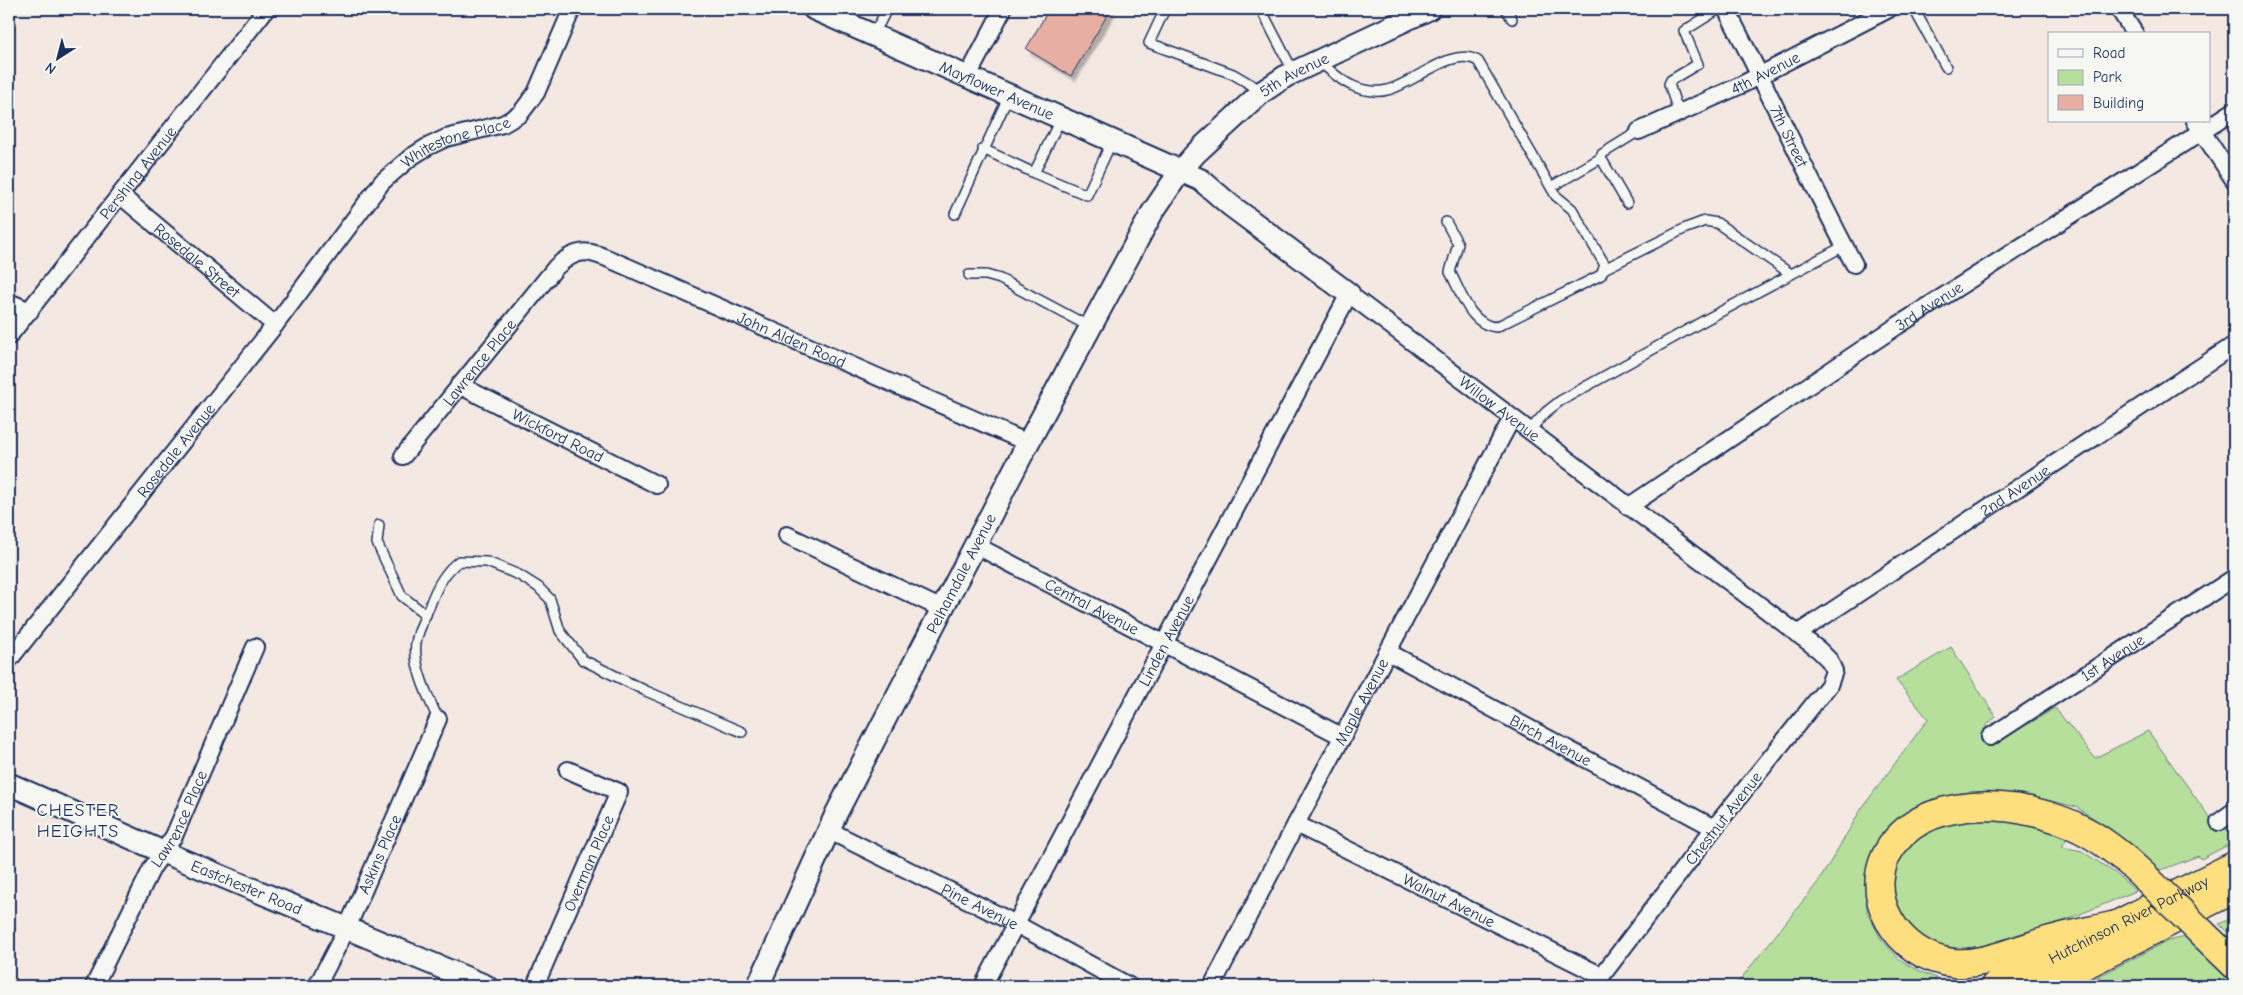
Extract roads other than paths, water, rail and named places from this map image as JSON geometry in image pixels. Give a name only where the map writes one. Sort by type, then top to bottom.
[{"type":"highway","points":[[2112,926],[2035,944],[1982,962],[1960,963],[1942,961],[1912,947],[1893,929],[1882,901],[1882,872],[1890,849],[1904,832],[1924,818],[1952,810],[1988,807],[2022,809],[2067,822],[2103,842],[2144,876],[2234,964]]},
{"type":"highway","name":"Hutchinson River Parkway","points":[[1995,986],[2234,866]]},
{"type":"highway","name":"Hutchinson River Parkway","points":[[2043,986],[2234,889]]},
{"type":"street","name":"Pershing Avenue","points":[[9,336],[266,9]]},
{"type":"street","name":"Whitestone Place","points":[[339,240],[382,182],[411,157],[446,138],[503,124],[520,114],[536,93],[572,9]]},
{"type":"street","name":"Mayflower Avenue","points":[[814,9],[1181,170]]},
{"type":"street","points":[[968,76],[1003,9]]},
{"type":"street","name":"5th Avenue","points":[[1181,170],[1196,153],[1262,92],[1294,73],[1429,9]]},
{"type":"street","name":"7th Street","points":[[1726,9],[1760,75],[1819,199],[1854,264]]},
{"type":"street","name":"4th Avenue","points":[[1639,132],[1760,75],[1889,9]]},
{"type":"street","points":[[2118,9],[2134,32]]},
{"type":"street","name":"3rd Avenue","points":[[2210,121],[2234,110]]},
{"type":"street","points":[[2198,127],[2234,180]]},
{"type":"street","name":"3rd Avenue","points":[[1628,507],[2198,127]]},
{"type":"street","name":"Willow Avenue","points":[[1181,170],[1201,180],[1230,205],[1819,650]]},
{"type":"street","name":"Pelhamdale Avenue","points":[[758,986],[828,830],[975,545],[1152,213],[1181,170]]},
{"type":"street","name":"Rosedale Street","points":[[120,195],[275,325]]},
{"type":"street","name":"Rosedale Avenue","points":[[9,660],[275,325],[339,240]]},
{"type":"street","name":"John Alden Road","points":[[556,267],[566,258],[584,251],[599,255],[1028,444]]},
{"type":"street","name":"Lawrence Place","points":[[403,456],[556,267]]},
{"type":"street","name":"Linden Avenue","points":[[983,986],[1348,294]]},
{"type":"street","points":[[9,302],[30,311]]},
{"type":"street","name":"2nd Avenue","points":[[1797,634],[2234,345]]},
{"type":"street","name":"Wickford Road","points":[[459,386],[657,485]]},
{"type":"street","name":"Maple Avenue","points":[[1213,986],[1296,824],[1512,418]]},
{"type":"street","points":[[787,535],[942,610]]},
{"type":"street","name":"Central Avenue","points":[[975,545],[1343,737]]},
{"type":"street","name":"1st Avenue","points":[[1990,736],[2234,578]]},
{"type":"street","name":"Lawrence Place","points":[[94,986],[152,868],[174,836],[256,647]]},
{"type":"street","name":"Chestnut Avenue","points":[[1598,981],[1714,828],[1829,685],[1834,671],[1830,660],[1819,650]]},
{"type":"street","name":"Birch Avenue","points":[[1388,652],[1714,828]]},
{"type":"street","name":"Askins Place","points":[[317,986],[347,928],[438,719]]},
{"type":"street","name":"Overman Place","points":[[535,986],[619,792],[568,770]]},
{"type":"street","name":"Eastchester Road","points":[[9,784],[163,852],[486,986]]},
{"type":"street","points":[[2219,822],[2234,812]]},
{"type":"street","name":"Walnut Avenue","points":[[1296,824],[1598,981]]},
{"type":"street","name":"Pine Avenue","points":[[828,830],[1016,924],[1129,986]]},
{"type":"lane","points":[[874,34],[887,9]]},
{"type":"lane","points":[[1165,9],[1149,44],[1233,74],[1262,92]]},
{"type":"lane","points":[[1264,9],[1264,15],[1294,73]]},
{"type":"lane","points":[[1506,9],[1512,19]]},
{"type":"lane","points":[[1679,114],[1669,84],[1671,80],[1698,64],[1684,31],[1719,9]]},
{"type":"lane","points":[[1914,9],[1946,67]]},
{"type":"lane","points":[[1319,61],[1340,80],[1354,87],[1386,91],[1456,56],[1470,56],[1478,61],[1556,196],[1572,209],[1604,265],[1604,269],[1601,275],[1496,327],[1486,326],[1475,319],[1450,272],[1458,244],[1446,222]]},
{"type":"lane","points":[[955,214],[1009,95]]},
{"type":"lane","points":[[1034,173],[1061,117]]},
{"type":"lane","points":[[1551,187],[1601,158],[1602,154],[1639,132]]},
{"type":"lane","points":[[983,149],[1087,195],[1112,140]]},
{"type":"lane","points":[[1601,158],[1628,203]]},
{"type":"lane","points":[[1604,269],[1686,228],[1705,221],[1717,223],[1791,274]]},
{"type":"lane","points":[[1530,431],[1546,412],[1560,402],[1707,319],[1844,246]]},
{"type":"lane","points":[[968,275],[986,275],[1000,279],[1090,327]]},
{"type":"lane","points":[[379,525],[377,543],[402,596],[426,615]]},
{"type":"lane","points":[[438,719],[428,696],[416,658],[416,639],[436,589],[450,567],[459,560],[487,562],[519,575],[538,587],[550,599],[560,631],[583,660],[646,691],[742,732]]},
{"type":"district","name":"CHESTER HEIGHTS","points":[[78,820]]}]
